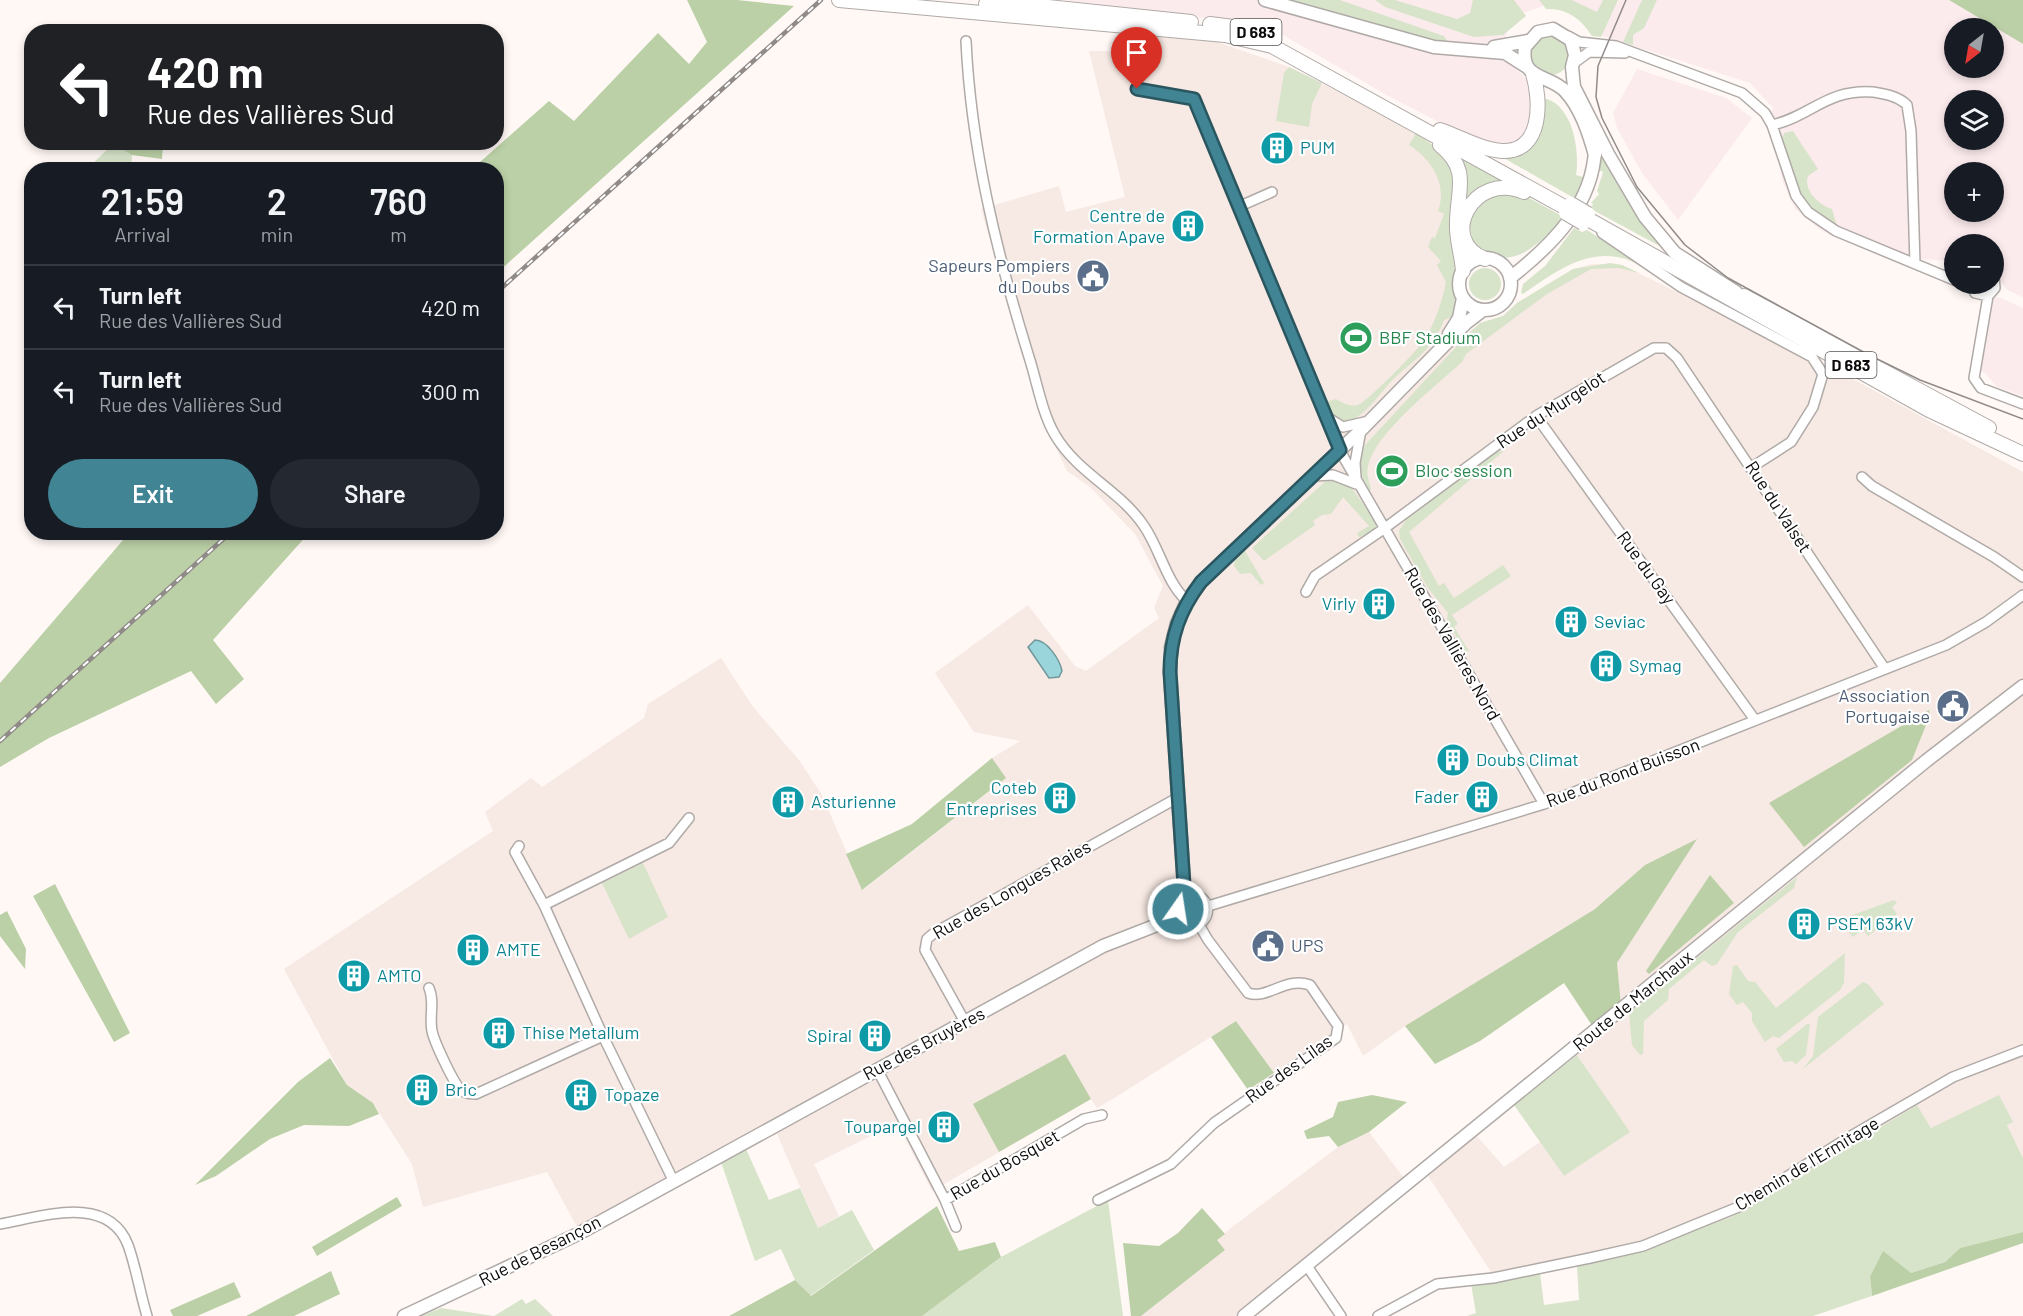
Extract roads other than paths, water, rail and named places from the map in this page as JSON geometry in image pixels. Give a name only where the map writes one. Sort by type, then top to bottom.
[{"type":"main road","name":"D 683","points":[[839,0],[1031,5],[1225,34],[1249,39],[1288,53],[1568,209],[1736,292],[2023,444]]},
{"type":"main road","name":"D 683","points":[[938,0],[1001,2],[1248,29],[1296,48],[1440,130],[1568,209]]},
{"type":"main road","points":[[1440,130],[1481,147],[1500,151],[1516,147],[1527,140],[1537,122],[1538,90],[1530,71]]},
{"type":"main road","points":[[1396,115],[1446,150],[1458,166],[1461,183],[1456,225],[1463,271]]},
{"type":"main road","points":[[1485,259],[1471,251],[1463,226],[1468,208],[1483,192],[1499,187],[1517,188],[1568,209]]},
{"type":"main road","name":"D 683","points":[[1586,218],[1929,410],[2023,454]]},
{"type":"main road","points":[[1586,218],[1602,233],[1695,280]]},
{"type":"street","points":[[1265,0],[1434,47],[1505,53],[1530,71],[1565,91],[1589,135],[1595,155]]},
{"type":"street","points":[[1417,42],[1502,47],[1528,41],[1543,30],[1553,29],[1579,42],[1616,46],[1631,54],[1742,93],[1761,108],[1772,125],[1796,196],[1808,212],[1824,225],[1944,276]]},
{"type":"street","points":[[1565,34],[1574,47],[1574,87],[1625,184],[1661,238],[1675,253],[1736,292]]},
{"type":"street","points":[[966,40],[971,115],[982,183],[1020,329],[1054,433],[1071,460],[1108,489],[1143,525],[1173,581],[1187,600]]},
{"type":"street","points":[[1528,41],[1524,54],[1530,71]]},
{"type":"street","points":[[1548,80],[1559,78],[1589,52],[1631,54]]},
{"type":"street","name":"Rue des Vallières Nord","points":[[1137,89],[1194,99],[1340,450],[1358,485],[1544,804]]},
{"type":"street","points":[[1772,125],[1791,120],[1843,93],[1878,93],[1893,96],[1907,105],[1911,131],[1915,264]]},
{"type":"street","points":[[1507,272],[1533,260],[1584,199],[1592,176],[1595,140],[1584,108]]},
{"type":"street","points":[[1238,207],[1272,192]]},
{"type":"street","points":[[1602,233],[1681,287],[1812,357],[1823,374],[1813,407],[1791,442],[1752,467]]},
{"type":"street","points":[[1436,356],[1459,318],[1463,298],[1459,284],[1463,271],[1469,264],[1485,259],[1507,272]]},
{"type":"street","points":[[1463,298],[1475,308],[1491,310],[1504,301],[1509,294],[1507,272]]},
{"type":"street","points":[[1979,294],[1988,296],[1974,378],[1981,388],[2023,404]]},
{"type":"street","points":[[1188,898],[1184,885],[1170,647],[1187,600],[1216,567],[1373,419],[1466,323],[1483,310]]},
{"type":"street","name":"Rue du Murgelot","points":[[1306,592],[1315,576],[1385,528],[1536,416],[1654,348],[1666,348]]},
{"type":"street","name":"Rue du Valset","points":[[1666,348],[1677,358],[1752,467],[1885,669]]},
{"type":"street","name":"Rue du Gay","points":[[1536,416],[1755,720]]},
{"type":"street","points":[[1325,418],[1343,427],[1356,426],[1373,419]]},
{"type":"street","points":[[1325,418],[1330,444],[1326,464]]},
{"type":"street","points":[[1313,476],[1333,475],[1358,485],[1355,462],[1361,430]]},
{"type":"street","points":[[1862,477],[1872,486],[1994,556],[2023,577]]},
{"type":"street","name":"Rue du Rond Buisson","points":[[1205,908],[1544,804],[1946,645],[1986,622],[2023,595]]},
{"type":"street","name":"Route de Marchaux","points":[[1244,1316],[1798,871],[2023,686]]},
{"type":"street","name":"Rue des Longues Raies","points":[[965,1022],[925,950],[927,939],[944,927],[1179,797]]},
{"type":"street","points":[[547,903],[669,843],[689,818]]},
{"type":"street","points":[[519,846],[515,852],[547,903],[603,1035],[673,1180]]},
{"type":"street","points":[[1188,898],[1201,900],[1205,908],[1205,915],[1198,922],[1185,922],[1179,916],[1180,903],[1188,898]]},
{"type":"street","name":"Rue des Bruyères","points":[[673,1180],[1103,946],[1179,916]]},
{"type":"street","name":"Rue des Lilas","points":[[1098,1200],[1171,1164],[1206,1129],[1335,1038],[1338,1032],[1338,1026],[1311,985],[1294,982],[1261,994],[1248,993],[1208,940],[1198,922]]},
{"type":"street","points":[[429,988],[432,996],[430,1014],[432,1034],[458,1085],[469,1094],[476,1094],[603,1035]]},
{"type":"street","name":"Chemin de l'Ermitage","points":[[1378,1316],[1437,1284],[1505,1275],[1643,1246],[1722,1214],[1741,1206],[1846,1139],[1953,1077],[2023,1050]]},
{"type":"street","name":"Rue du Bosquet","points":[[877,1070],[945,1200],[1084,1119],[1102,1114]]},
{"type":"street","name":"Rue de Besançon","points":[[405,1316],[578,1234],[673,1180]]},
{"type":"street","points":[[945,1200],[956,1227]]},
{"type":"street","points":[[0,1224],[63,1213],[93,1213],[104,1217],[117,1226],[128,1244],[147,1316]]},
{"type":"street","points":[[1307,1266],[1341,1316]]},
{"type":"water","points":[[1035,640],[1044,643],[1056,656],[1062,671],[1059,677],[1049,678],[1028,647]]},
{"type":"tram line","points":[[1626,0],[1598,66],[1596,97],[1602,118],[1637,187],[1685,245],[1728,278],[1867,354],[1920,380],[2023,419]]},
{"type":"railway","points":[[504,286],[821,0]]},
{"type":"railway","points":[[0,741],[222,540]]},
{"type":"place","name":"PUM","points":[[1277,148]]},
{"type":"place","name":"Centre de Formation Apave","points":[[1188,226]]},
{"type":"place","name":"Sapeurs Pompiers du Doubs","points":[[1093,276]]},
{"type":"place","name":"BBF Stadium","points":[[1356,338]]},
{"type":"place","name":"Bloc session","points":[[1392,471]]},
{"type":"place","name":"Virly","points":[[1379,604]]},
{"type":"place","name":"Seviac","points":[[1571,622]]},
{"type":"place","name":"Symag","points":[[1606,666]]},
{"type":"place","name":"Association Portugaise","points":[[1953,706]]},
{"type":"place","name":"Doubs Climat","points":[[1453,760]]},
{"type":"place","name":"Fader","points":[[1482,797]]},
{"type":"place","name":"Coteb Entreprises","points":[[1060,798]]},
{"type":"place","name":"Asturienne","points":[[788,802]]},
{"type":"place","name":"PSEM 63kV","points":[[1804,924]]},
{"type":"place","name":"UPS","points":[[1268,946]]},
{"type":"place","name":"AMTE","points":[[473,950]]},
{"type":"place","name":"AMTO","points":[[354,976]]},
{"type":"place","name":"Thise Metallum","points":[[499,1033]]},
{"type":"place","name":"Spiral","points":[[875,1036]]},
{"type":"place","name":"Bric","points":[[422,1090]]},
{"type":"place","name":"Topaze","points":[[581,1095]]},
{"type":"place","name":"Toupargel","points":[[944,1127]]}]
